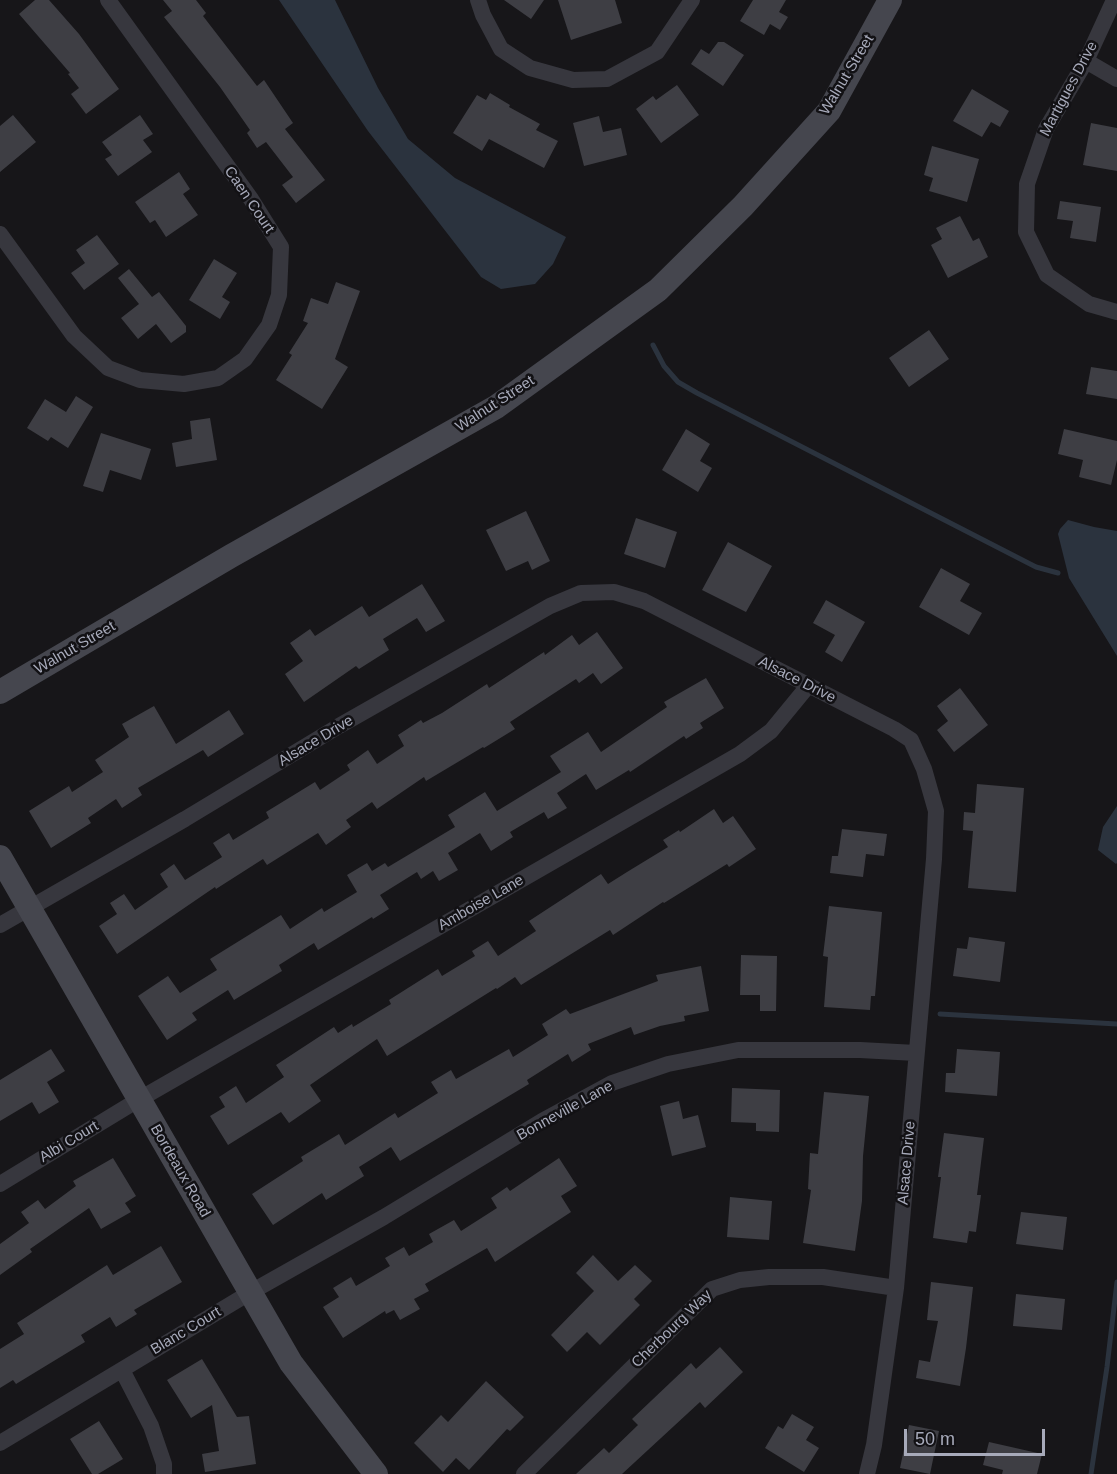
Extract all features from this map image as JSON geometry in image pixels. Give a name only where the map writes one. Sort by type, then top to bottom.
[{"type":"street","name":"Caen Court","points":[[0,234],[74,336],[108,368],[140,380],[184,384],[218,378],[245,359],[269,325],[279,295],[281,247],[251,199],[108,0]]},
{"type":"street","points":[[477,0],[501,49],[530,68],[573,80],[607,79],[657,52],[692,0]]},
{"type":"street","name":"Walnut Street","points":[[0,692],[231,556],[496,407],[658,290],[743,206],[829,111],[890,0]]},
{"type":"street","name":"Martigues Drive","points":[[1114,0],[1086,61],[1046,129],[1026,184],[1026,232],[1047,275],[1089,304],[1117,312]]},
{"type":"street","points":[[1086,61],[1117,79]]},
{"type":"street","name":"Alsace Drive","points":[[29,907],[530,617],[581,593],[615,592],[644,601],[894,729],[911,740],[924,769],[936,811],[934,859],[915,1053],[896,1288],[874,1445],[867,1474]]},
{"type":"street","name":"Amboise Lane","points":[[138,1100],[740,754],[771,731],[808,686]]},
{"type":"street","name":"Bordeaux Road","points":[[0,857],[291,1363],[376,1474]]},
{"type":"street","points":[[0,925],[29,907]]},
{"type":"street","name":"Bonneville Lane","points":[[251,1292],[384,1217],[542,1121],[612,1083],[668,1064],[738,1050],[860,1050],[915,1053]]},
{"type":"street","name":"Albi Court","points":[[0,1184],[138,1100]]},
{"type":"street","name":"Cherbourg Way","points":[[524,1474],[712,1289],[740,1280],[769,1277],[823,1277],[896,1288]]},
{"type":"street","name":"Blanc Court","points":[[0,1443],[251,1292]]},
{"type":"street","points":[[122,1370],[151,1426],[164,1464],[164,1474]]},
{"type":"water","points":[[279,0],[335,0],[378,88],[408,139],[455,178],[566,237],[553,264],[535,284],[501,289],[481,277],[368,131]]},
{"type":"water","points":[[1068,520],[1117,531],[1117,656],[1069,578],[1058,534]]},
{"type":"water","points":[[1117,806],[1116,864],[1098,850],[1103,827]]},
{"type":"building","points":[[35,0],[49,0],[79,34],[119,89],[86,114],[71,94],[79,88],[68,74],[70,73],[19,14]]},
{"type":"building","points":[[163,0],[196,0],[206,13],[203,16],[257,86],[264,80],[293,123],[285,129],[325,180],[296,203],[282,185],[293,177],[266,142],[257,148],[247,133],[250,130],[220,87],[164,17],[172,11]]},
{"type":"building","points":[[504,0],[544,0],[531,19]]},
{"type":"building","points":[[558,0],[615,0],[622,23],[571,40]]},
{"type":"building","points":[[753,0],[786,0],[779,12],[788,17],[780,30],[770,24],[764,35],[740,21]]},
{"type":"building","points":[[718,42],[724,42],[744,55],[723,86],[691,64],[701,49],[709,54]]},
{"type":"building","points":[[677,85],[699,115],[661,143],[636,109],[653,96],[656,100]]},
{"type":"building","points":[[972,89],[1009,111],[1000,127],[991,122],[982,137],[953,121]]},
{"type":"building","points":[[490,93],[510,105],[509,107],[540,124],[536,130],[558,141],[544,168],[489,139],[482,151],[453,133],[477,95],[486,100]]},
{"type":"building","points":[[13,115],[36,142],[0,172],[0,126]]},
{"type":"building","points":[[140,115],[153,134],[143,140],[152,152],[118,176],[105,159],[112,155],[102,142]]},
{"type":"building","points":[[599,116],[603,132],[621,128],[627,155],[584,166],[573,123]]},
{"type":"building","points":[[1091,123],[1117,128],[1117,171],[1083,165]]},
{"type":"building","points":[[932,146],[979,159],[967,202],[929,191],[933,178],[924,175]]},
{"type":"building","points":[[179,172],[190,189],[183,194],[198,215],[166,237],[155,220],[150,223],[135,202]]},
{"type":"building","points":[[1060,201],[1101,207],[1096,242],[1070,238],[1073,221],[1057,219]]},
{"type":"building","points":[[960,216],[973,241],[979,238],[988,257],[948,278],[931,245],[942,239],[936,228]]},
{"type":"building","points":[[97,235],[119,264],[84,290],[71,273],[85,263],[76,250]]},
{"type":"building","points":[[214,259],[237,273],[222,297],[230,302],[220,319],[189,300]]},
{"type":"building","points":[[129,269],[152,297],[159,292],[186,326],[186,332],[171,343],[156,324],[138,339],[121,318],[139,304],[118,278]]},
{"type":"building","points":[[336,282],[360,291],[335,359],[348,367],[322,409],[276,380],[292,355],[289,353],[308,323],[303,321],[311,298],[328,304]]},
{"type":"building","points":[[929,330],[949,359],[909,387],[889,358]]},
{"type":"building","points":[[1091,367],[1117,371],[1117,399],[1086,394]]},
{"type":"building","points":[[76,396],[93,407],[68,448],[51,437],[48,441],[27,428],[45,399],[66,412]]},
{"type":"building","points":[[210,418],[217,460],[176,467],[172,443],[192,439],[190,421]]},
{"type":"building","points":[[686,429],[710,444],[700,461],[712,468],[698,492],[662,470]]},
{"type":"building","points":[[1064,429],[1117,441],[1117,460],[1111,485],[1079,477],[1083,460],[1058,454]]},
{"type":"building","points":[[101,433],[151,449],[141,480],[110,470],[103,492],[83,486]]},
{"type":"building","points":[[526,511],[550,561],[532,570],[528,561],[506,571],[486,530]]},
{"type":"building","points":[[636,518],[677,532],[665,568],[624,554]]},
{"type":"building","points":[[728,542],[772,566],[746,612],[702,590]]},
{"type":"building","points":[[941,568],[970,584],[960,601],[982,613],[969,635],[919,607]]},
{"type":"building","points":[[422,584],[445,621],[426,632],[417,618],[383,639],[389,650],[359,669],[356,666],[304,702],[285,674],[303,661],[290,643],[310,629],[315,636],[362,606],[369,617]]},
{"type":"building","points":[[826,600],[865,622],[842,662],[825,652],[835,635],[813,623]]},
{"type":"building","points":[[597,632],[623,668],[601,684],[593,673],[579,683],[576,679],[510,722],[515,729],[484,748],[426,781],[424,777],[377,809],[372,802],[346,820],[351,827],[326,845],[318,833],[267,865],[263,859],[216,889],[215,887],[117,954],[99,926],[117,914],[110,903],[124,894],[135,910],[168,887],[160,874],[174,864],[185,880],[222,857],[213,843],[229,833],[233,840],[269,818],[266,812],[315,782],[320,790],[350,770],[347,765],[368,750],[377,764],[404,746],[398,735],[421,720],[423,723],[442,713],[487,684],[489,688],[544,652],[545,655],[572,635],[579,645]]},
{"type":"building","points":[[706,678],[724,708],[700,723],[703,728],[686,739],[684,736],[630,772],[629,770],[596,790],[586,774],[557,793],[567,808],[548,819],[544,812],[510,832],[513,837],[491,851],[480,833],[448,853],[458,870],[439,881],[433,871],[421,879],[417,872],[380,895],[389,909],[318,950],[314,943],[279,965],[282,971],[234,1000],[228,990],[192,1013],[197,1020],[167,1040],[138,996],[168,976],[180,993],[217,970],[210,959],[281,915],[290,929],[322,908],[324,912],[357,892],[347,875],[367,863],[372,871],[385,863],[388,867],[455,827],[448,815],[485,792],[497,811],[561,772],[550,756],[588,732],[601,752],[667,707],[664,702]]},
{"type":"building","points":[[960,688],[988,725],[954,752],[937,730],[948,721],[937,706]]},
{"type":"building","points":[[154,706],[176,744],[229,710],[244,734],[208,757],[203,750],[138,788],[142,795],[122,808],[116,799],[88,818],[91,823],[51,848],[29,811],[69,786],[72,792],[103,772],[95,760],[129,737],[122,724]]},
{"type":"building","points":[[977,784],[1024,788],[1016,892],[968,888],[973,831],[963,830],[964,812],[975,813]]},
{"type":"building","points":[[714,809],[723,823],[733,816],[756,849],[729,867],[727,864],[663,902],[613,935],[610,930],[521,985],[515,977],[387,1056],[377,1039],[310,1085],[321,1101],[289,1123],[281,1112],[228,1145],[210,1116],[225,1107],[219,1097],[236,1086],[246,1103],[284,1077],[276,1065],[334,1027],[338,1033],[352,1024],[353,1027],[391,1004],[389,1000],[438,969],[442,976],[475,956],[472,951],[488,941],[498,956],[536,931],[529,921],[601,874],[608,884],[668,847],[663,840],[679,830],[680,832]]},
{"type":"building","points":[[842,829],[887,834],[884,856],[866,854],[863,877],[830,873],[832,856],[838,856]]},
{"type":"building","points":[[829,906],[882,912],[875,996],[871,996],[870,1010],[824,1007],[828,957],[823,956]]},
{"type":"building","points":[[969,937],[1005,942],[1000,982],[953,976],[957,948],[967,949]]},
{"type":"building","points":[[741,955],[777,956],[776,1011],[760,1011],[760,995],[740,995]]},
{"type":"building","points":[[701,966],[709,1011],[684,1016],[685,1021],[634,1035],[631,1027],[588,1044],[591,1050],[572,1062],[568,1054],[527,1080],[529,1084],[400,1161],[391,1147],[359,1167],[364,1176],[326,1200],[322,1193],[273,1225],[252,1194],[303,1161],[301,1157],[339,1134],[345,1145],[395,1113],[398,1118],[438,1093],[431,1082],[451,1070],[456,1079],[509,1049],[513,1057],[548,1035],[542,1024],[566,1009],[570,1014],[658,981],[656,975]]},
{"type":"building","points":[[51,1049],[65,1071],[47,1082],[59,1102],[39,1114],[32,1102],[0,1121],[0,1080]]},
{"type":"building","points":[[957,1049],[1000,1052],[997,1096],[945,1092],[946,1073],[955,1073]]},
{"type":"building","points":[[732,1088],[780,1090],[779,1132],[756,1131],[756,1123],[731,1122]]},
{"type":"building","points":[[824,1092],[869,1096],[863,1156],[862,1201],[855,1251],[803,1243],[811,1190],[808,1189],[810,1153],[818,1154]]},
{"type":"building","points":[[679,1101],[683,1119],[698,1115],[706,1147],[672,1156],[660,1106]]},
{"type":"building","points":[[944,1133],[984,1138],[977,1195],[981,1195],[976,1232],[969,1231],[967,1243],[933,1238]]},
{"type":"building","points":[[113,1158],[136,1196],[125,1203],[131,1212],[101,1229],[89,1208],[30,1249],[32,1252],[0,1275],[0,1244],[29,1223],[21,1212],[38,1200],[45,1209],[76,1186],[73,1181]]},
{"type":"building","points":[[559,1158],[577,1186],[561,1196],[571,1212],[495,1262],[487,1248],[425,1284],[429,1291],[414,1299],[420,1309],[400,1320],[394,1310],[386,1314],[385,1311],[343,1338],[323,1307],[339,1297],[333,1288],[351,1277],[356,1286],[390,1266],[385,1258],[404,1247],[409,1256],[433,1242],[429,1234],[454,1220],[461,1231],[497,1208],[491,1198],[507,1187],[510,1191]]},
{"type":"building","points":[[730,1197],[772,1201],[769,1240],[727,1237]]},
{"type":"building","points":[[1021,1212],[1067,1217],[1063,1250],[1016,1244]]},
{"type":"building","points":[[161,1246],[182,1282],[134,1310],[137,1314],[116,1327],[110,1317],[81,1335],[85,1342],[16,1384],[13,1380],[0,1388],[0,1349],[24,1334],[17,1323],[107,1265],[113,1275]]},
{"type":"building","points":[[593,1255],[618,1281],[635,1265],[652,1281],[634,1299],[640,1305],[600,1345],[587,1332],[567,1352],[551,1335],[594,1291],[576,1273]]},
{"type":"building","points":[[931,1282],[973,1287],[960,1386],[916,1378],[919,1360],[930,1362],[938,1321],[927,1320]]},
{"type":"building","points":[[1016,1294],[1065,1299],[1062,1330],[1013,1326]]},
{"type":"building","points":[[720,1347],[743,1372],[705,1408],[700,1402],[622,1474],[576,1474],[604,1448],[609,1453],[638,1425],[632,1419],[691,1363],[696,1369]]},
{"type":"building","points":[[202,1359],[237,1417],[249,1416],[256,1464],[205,1472],[202,1454],[219,1451],[212,1405],[191,1418],[167,1380]]},
{"type":"building","points":[[486,1381],[524,1417],[510,1431],[507,1429],[469,1470],[456,1458],[443,1472],[414,1443],[441,1415],[448,1422]]},
{"type":"building","points":[[792,1414],[814,1427],[806,1440],[819,1448],[804,1472],[765,1448],[778,1426],[783,1429]]},
{"type":"building","points":[[99,1421],[123,1459],[98,1474],[92,1474],[70,1439]]},
{"type":"building","points":[[909,1425],[939,1431],[930,1474],[900,1468]]},
{"type":"building","points":[[989,1442],[1042,1454],[1037,1474],[1002,1474],[1003,1470],[983,1465]]},
{"type":"waterway","points":[[653,345],[664,366],[678,382],[697,393],[1036,567],[1058,573]]},
{"type":"waterway","points":[[940,1014],[1117,1024]]},
{"type":"waterway","points":[[1091,1474],[1117,1282]]}]
